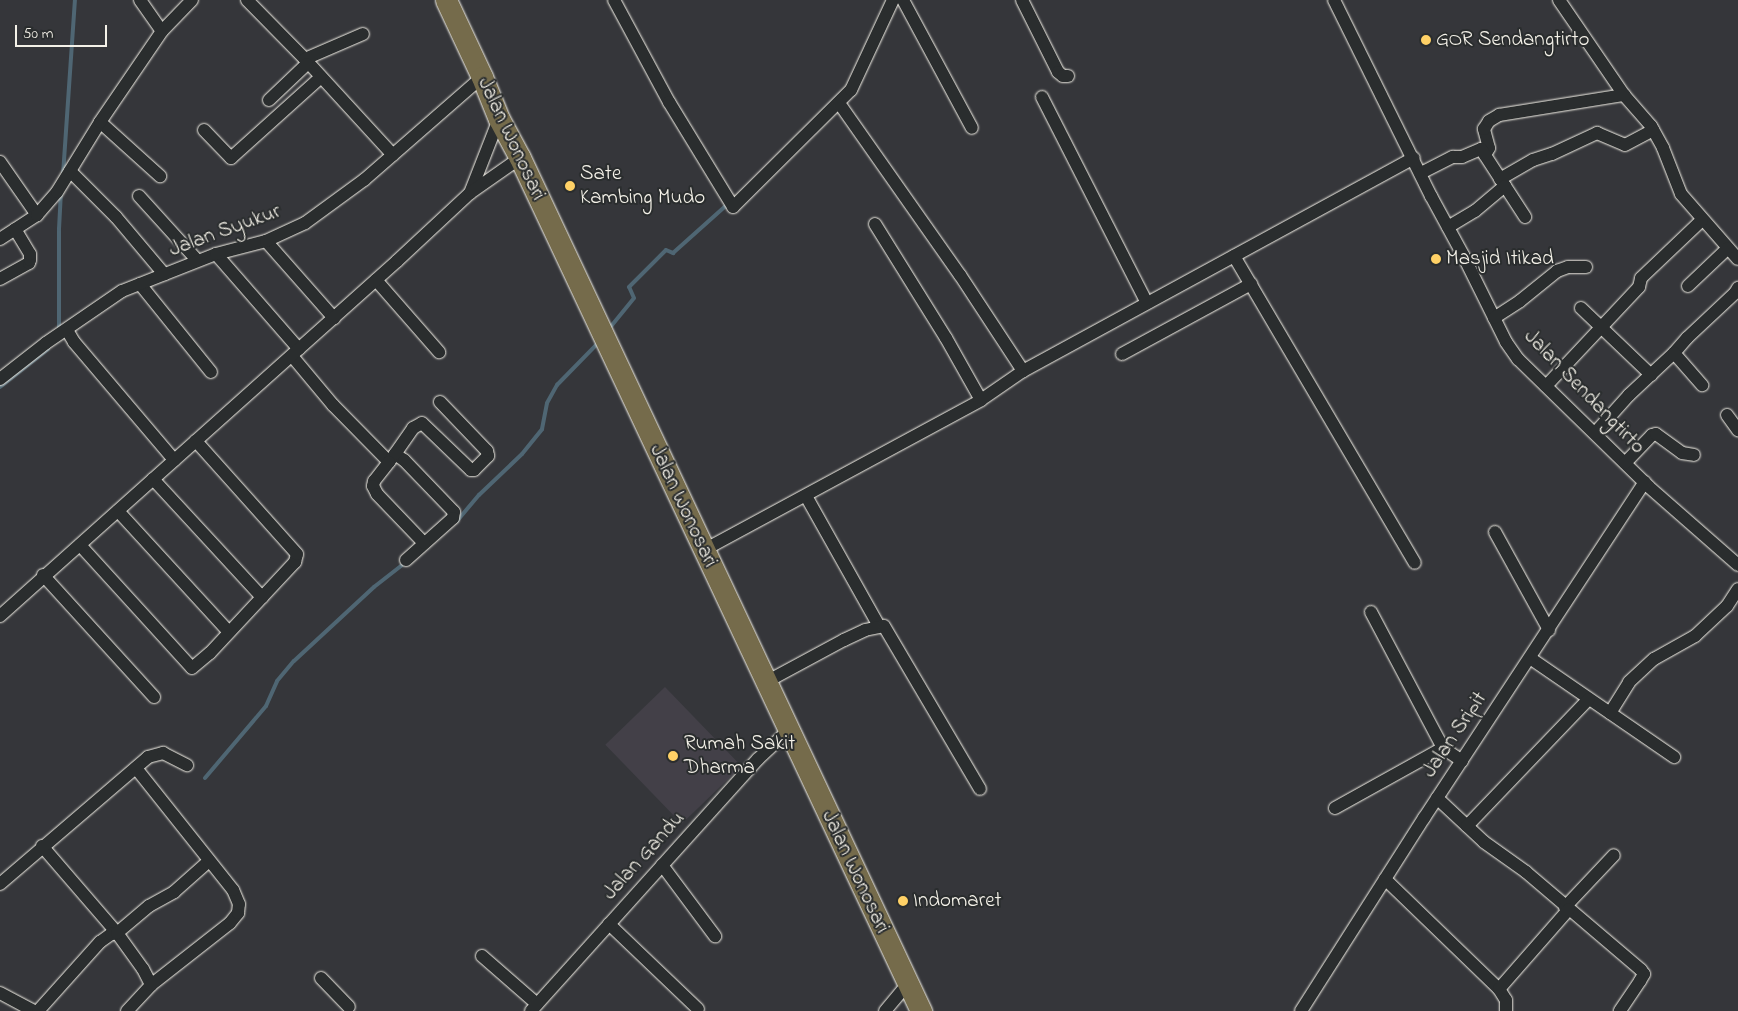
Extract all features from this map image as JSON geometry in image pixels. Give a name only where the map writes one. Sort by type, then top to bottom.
[{"type":"highway","name":"Jalan Wonosari","points":[[446,0],[499,119],[520,158],[921,1011]]},
{"type":"street","points":[[140,0],[162,31]]},
{"type":"street","points":[[0,239],[37,215],[58,192],[100,122],[162,31],[192,0]]},
{"type":"street","points":[[247,0],[393,155]]},
{"type":"street","points":[[614,0],[669,102],[733,207],[851,90],[893,0]]},
{"type":"street","points":[[903,0],[972,128]]},
{"type":"street","points":[[1022,0],[1058,72],[1063,76],[1068,76]]},
{"type":"street","name":"Jalan Sendangtirto","points":[[1334,0],[1506,342],[1518,359],[1645,482],[1738,565]]},
{"type":"street","points":[[1559,0],[1624,95],[1653,130],[1663,148],[1681,194],[1738,259]]},
{"type":"street","points":[[269,100],[306,62],[364,34]]},
{"type":"street","points":[[204,130],[231,158],[320,78]]},
{"type":"street","name":"Jalan Syukur","points":[[0,379],[46,343],[122,291],[197,260],[266,241],[305,223],[331,206],[482,78]]},
{"type":"street","points":[[1485,155],[1489,148],[1484,129],[1489,121],[1499,114],[1624,95]]},
{"type":"street","points":[[1042,97],[1148,303]]},
{"type":"street","points":[[839,103],[960,275],[1023,371]]},
{"type":"street","points":[[470,193],[499,119]]},
{"type":"street","points":[[100,122],[160,176]]},
{"type":"street","points":[[1448,228],[1475,211],[1502,182],[1533,160],[1552,154],[1597,133],[1625,145],[1653,130]]},
{"type":"street","points":[[1421,173],[1453,157],[1462,156],[1478,149],[1485,155],[1525,217]]},
{"type":"street","points":[[0,616],[334,318],[470,193],[520,158]]},
{"type":"street","points":[[704,550],[981,400],[1023,371],[1414,158]]},
{"type":"street","points":[[0,162],[37,215]]},
{"type":"street","points":[[68,174],[116,218],[164,274]]},
{"type":"street","points":[[139,196],[197,260]]},
{"type":"street","points":[[1546,386],[1640,287],[1641,278],[1702,220]]},
{"type":"street","points":[[875,224],[946,338],[981,400]]},
{"type":"street","points":[[0,279],[29,263],[30,260],[15,229]]},
{"type":"street","points":[[266,241],[334,318]]},
{"type":"street","points":[[1688,286],[1728,248]]},
{"type":"street","points":[[216,254],[295,353],[333,405],[392,458],[404,460],[455,515],[406,560]]},
{"type":"street","points":[[1234,256],[1415,562]]},
{"type":"street","points":[[1494,318],[1520,301],[1557,272],[1568,267],[1586,267]]},
{"type":"street","points":[[376,280],[439,352]]},
{"type":"street","points":[[140,284],[211,372]]},
{"type":"street","points":[[1122,354],[1251,284]]},
{"type":"street","points":[[1595,433],[1687,338],[1735,294],[1738,288]]},
{"type":"street","points":[[1581,308],[1651,375]]},
{"type":"street","points":[[66,330],[74,342],[174,460]]},
{"type":"street","points":[[1674,353],[1702,385]]},
{"type":"street","points":[[424,542],[377,494],[373,486],[374,481],[413,428],[422,422],[471,470],[474,470],[488,456],[487,451],[440,402]]},
{"type":"street","points":[[1727,415],[1738,430]]},
{"type":"street","points":[[1625,463],[1652,435],[1656,434],[1682,453],[1694,455]]},
{"type":"street","points":[[80,545],[192,668],[210,653],[228,631],[295,562],[297,554],[196,441]]},
{"type":"street","points":[[153,479],[262,598]]},
{"type":"street","name":"Jalan Sripit","points":[[1301,1011],[1437,798],[1645,482]]},
{"type":"street","points":[[806,496],[879,626]]},
{"type":"street","points":[[118,511],[228,631]]},
{"type":"street","points":[[1495,532],[1549,630]]},
{"type":"street","points":[[43,576],[154,697]]},
{"type":"street","points":[[1610,713],[1629,682],[1654,659],[1695,636],[1727,606],[1738,589]]},
{"type":"street","points":[[1371,612],[1443,748],[1462,761]]},
{"type":"street","points":[[766,682],[844,640],[879,626],[884,626],[980,789]]},
{"type":"street","points":[[1530,658],[1674,757]]},
{"type":"street","points":[[1467,826],[1589,699]]},
{"type":"street","name":"Jalan Gandu","points":[[534,1007],[758,759],[788,730]]},
{"type":"street","points":[[1335,808],[1443,748]]},
{"type":"street","points":[[0,884],[42,846],[148,758],[163,753],[187,765]]},
{"type":"street","points":[[127,1011],[151,985],[230,923],[238,913],[238,904],[233,890],[136,768]]},
{"type":"street","points":[[1437,798],[1484,842],[1526,872],[1644,974],[1620,1011]]},
{"type":"street","points":[[42,846],[117,933],[143,969],[151,985]]},
{"type":"street","points":[[1499,989],[1567,908],[1614,856]]},
{"type":"street","points":[[0,993],[36,1011],[100,942],[111,934],[117,933],[149,906],[174,892],[209,861]]},
{"type":"street","points":[[662,866],[715,936]]},
{"type":"street","points":[[1385,879],[1499,989],[1506,1000],[1506,1011]]},
{"type":"street","points":[[609,924],[698,1009]]},
{"type":"street","points":[[482,956],[534,1007]]},
{"type":"street","points":[[320,978],[350,1010]]},
{"type":"street","points":[[885,1011],[908,984]]},
{"type":"shaded area","name":"Rumah Sakit Dharma","points":[[665,687],[741,766],[682,824],[605,745]]},
{"type":"waterway","points":[[63,175],[75,0]]},
{"type":"waterway","points":[[59,330],[61,192]]},
{"type":"waterway","points":[[608,330],[634,298],[629,287],[666,250],[673,253],[729,203]]},
{"type":"waterway","points":[[457,521],[479,495],[522,454],[542,429],[547,403],[557,385],[599,342]]},
{"type":"waterway","points":[[0,387],[48,349]]},
{"type":"waterway","points":[[205,778],[266,706],[277,681],[294,661],[374,587],[405,563]]},
{"type":"place","name":"GOR Sendangtirto","points":[[1426,40]]},
{"type":"place","name":"Sate Kambing Mudo","points":[[570,186]]},
{"type":"place","name":"Masjid Itikad","points":[[1436,259]]},
{"type":"place","name":"Rumah Sakit Dharma","points":[[673,756]]},
{"type":"place","name":"Indomaret","points":[[903,901]]}]
